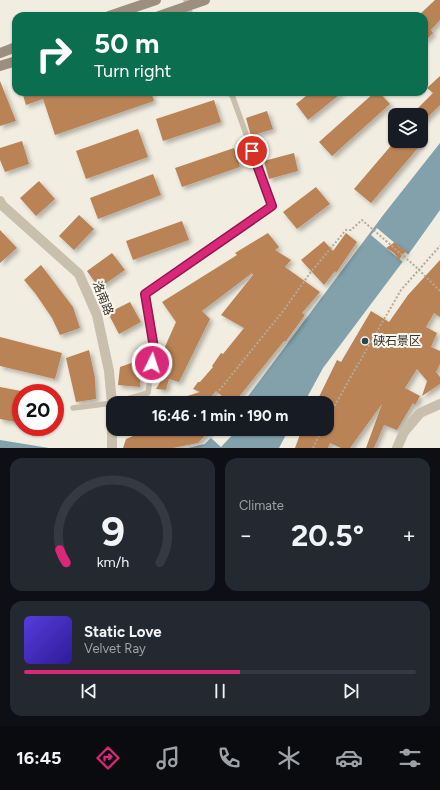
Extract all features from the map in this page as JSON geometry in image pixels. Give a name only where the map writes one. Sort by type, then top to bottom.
[{"type":"main road","points":[[121,12],[156,0]]},
{"type":"main road","points":[[172,12],[205,0]]},
{"type":"main road","points":[[0,53],[12,48]]},
{"type":"main road","points":[[0,66],[12,62]]},
{"type":"street","name":"洛南路","points":[[0,201],[2,205],[79,274],[97,315],[109,371],[112,396]]},
{"type":"street","points":[[397,448],[404,432],[420,413],[440,404]]},
{"type":"lane","points":[[135,396],[148,392],[154,348],[145,294],[272,206],[232,96]]},
{"type":"lane","points":[[73,408],[106,404]]},
{"type":"path","points":[[215,396],[284,310],[310,273],[346,230],[351,230],[362,220],[417,268],[440,291]]},
{"type":"path","points":[[334,407],[401,290],[417,268],[440,246]]},
{"type":"path","points":[[112,439],[123,436]]},
{"type":"path","points":[[313,448],[319,436]]},
{"type":"water","points":[[440,143],[440,210],[323,368],[308,396],[248,396],[384,214]]},
{"type":"water","points":[[212,436],[285,436],[279,448],[188,448],[205,444]]},
{"type":"water","points":[[0,440],[49,448],[0,448]]},
{"type":"pier","points":[[377,228],[410,256],[404,263],[371,235]]},
{"type":"pier","points":[[213,436],[231,436],[221,447],[211,438]]},
{"type":"building","points":[[435,0],[440,0],[440,20],[431,30],[433,33],[428,38],[428,12],[422,12]]},
{"type":"building","points":[[440,76],[440,105],[428,117],[428,108],[418,108],[433,93],[428,89]]},
{"type":"building","points":[[0,81],[16,121],[0,126]]},
{"type":"building","points":[[23,96],[152,96],[154,101],[55,135],[43,99],[26,105]]},
{"type":"building","points":[[306,96],[338,96],[308,120],[296,104]]},
{"type":"building","points":[[371,96],[383,96],[390,104],[332,156],[319,142]]},
{"type":"building","points":[[214,100],[221,122],[163,141],[156,119]]},
{"type":"building","points":[[267,111],[273,129],[251,136],[246,118]]},
{"type":"building","points":[[138,129],[148,157],[86,179],[76,151]]},
{"type":"building","points":[[22,141],[29,164],[5,172],[0,160],[0,148]]},
{"type":"building","points":[[234,148],[240,167],[182,187],[175,168]]},
{"type":"building","points":[[389,148],[418,148],[371,203],[354,189]]},
{"type":"building","points":[[294,153],[298,171],[269,179],[264,161]]},
{"type":"building","points":[[153,174],[161,195],[98,219],[90,198]]},
{"type":"building","points":[[39,181],[55,199],[36,216],[20,198]]},
{"type":"building","points":[[316,187],[330,204],[297,229],[283,212]]},
{"type":"building","points":[[79,215],[94,229],[74,250],[59,236]]},
{"type":"building","points":[[182,221],[189,240],[133,260],[126,241]]},
{"type":"building","points":[[0,230],[17,248],[0,263]]},
{"type":"building","points":[[268,233],[279,247],[275,250],[291,260],[285,267],[320,292],[302,313],[305,315],[286,341],[284,341],[240,396],[222,396],[216,391],[212,396],[187,396],[200,392],[193,389],[213,367],[212,366],[221,353],[223,354],[244,328],[221,315],[253,275],[252,273],[202,311],[210,319],[179,382],[169,379],[166,390],[156,389],[163,377],[155,374],[155,369],[176,322],[162,302],[237,255],[235,253]]},
{"type":"building","points":[[346,233],[357,242],[336,273],[335,271],[324,285],[301,260],[324,241],[333,251]]},
{"type":"building","points":[[395,242],[399,247],[407,251],[399,260],[394,253],[386,248]]},
{"type":"building","points":[[112,253],[125,270],[99,288],[87,271]]},
{"type":"building","points":[[440,260],[440,317],[434,313],[426,327],[437,333],[431,347],[440,351],[440,364],[436,372],[440,377],[440,384],[422,396],[427,381],[417,369],[405,388],[420,396],[415,405],[413,403],[397,430],[384,425],[374,448],[366,448],[382,404],[350,448],[341,448],[330,443],[328,448],[295,448],[299,436],[334,436],[334,396],[319,396],[337,360],[341,362],[371,311],[389,322],[408,295]]},
{"type":"building","points":[[41,265],[73,307],[80,328],[60,335],[52,318],[24,280]]},
{"type":"building","points":[[130,302],[141,322],[119,334],[108,313]]},
{"type":"building","points":[[0,337],[62,353],[55,379],[0,366]]},
{"type":"building","points":[[89,350],[95,378],[96,399],[76,402],[66,358]]},
{"type":"building","points":[[140,360],[140,387],[118,385],[120,367]]},
{"type":"building","points":[[0,387],[12,389],[12,421],[0,419]]},
{"type":"building","points":[[133,436],[204,436],[198,443],[173,448],[123,448],[126,439]]},
{"type":"place","name":"硖石景区","points":[[365,341]]},
{"type":"route","points":[[152,363],[154,348],[145,294],[272,206],[252,151]]}]
